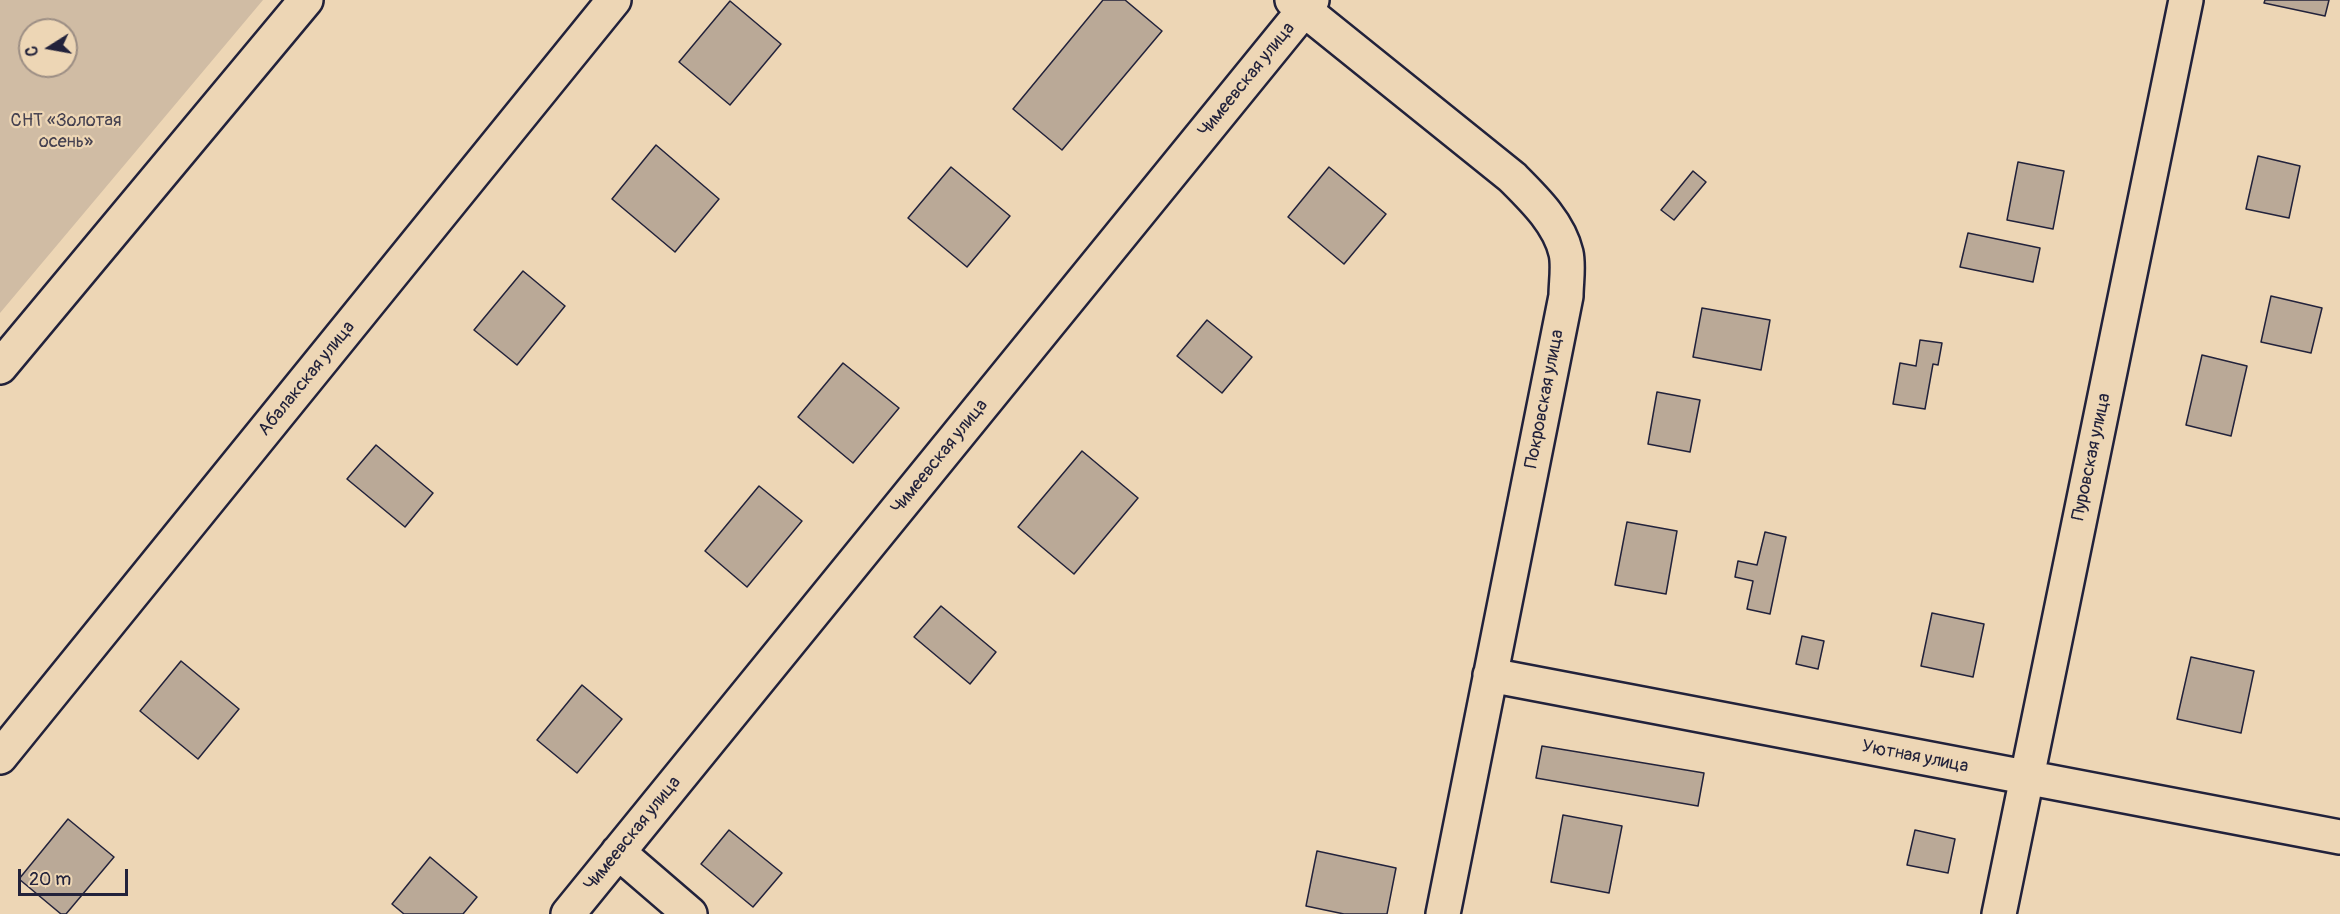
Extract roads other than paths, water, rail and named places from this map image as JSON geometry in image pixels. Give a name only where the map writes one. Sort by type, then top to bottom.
[{"type":"street","points":[[0,367],[306,0]]},
{"type":"street","name":"Абалакская улица","points":[[0,757],[614,0]]},
{"type":"street","name":"Пуровская улица","points":[[1999,914],[2186,0]]},
{"type":"street","name":"Покровская улица","points":[[1303,3],[1512,177],[1536,201],[1552,223],[1566,254],[1566,296],[1443,914]]},
{"type":"street","name":"Чимеевская улица","points":[[568,914],[1303,3]]},
{"type":"street","name":"Уютная улица","points":[[1490,675],[2340,837]]},
{"type":"street","points":[[618,852],[690,914]]},
{"type":"park label","name":"СНТ «Золотая осень»","points":[[66,131]]}]
